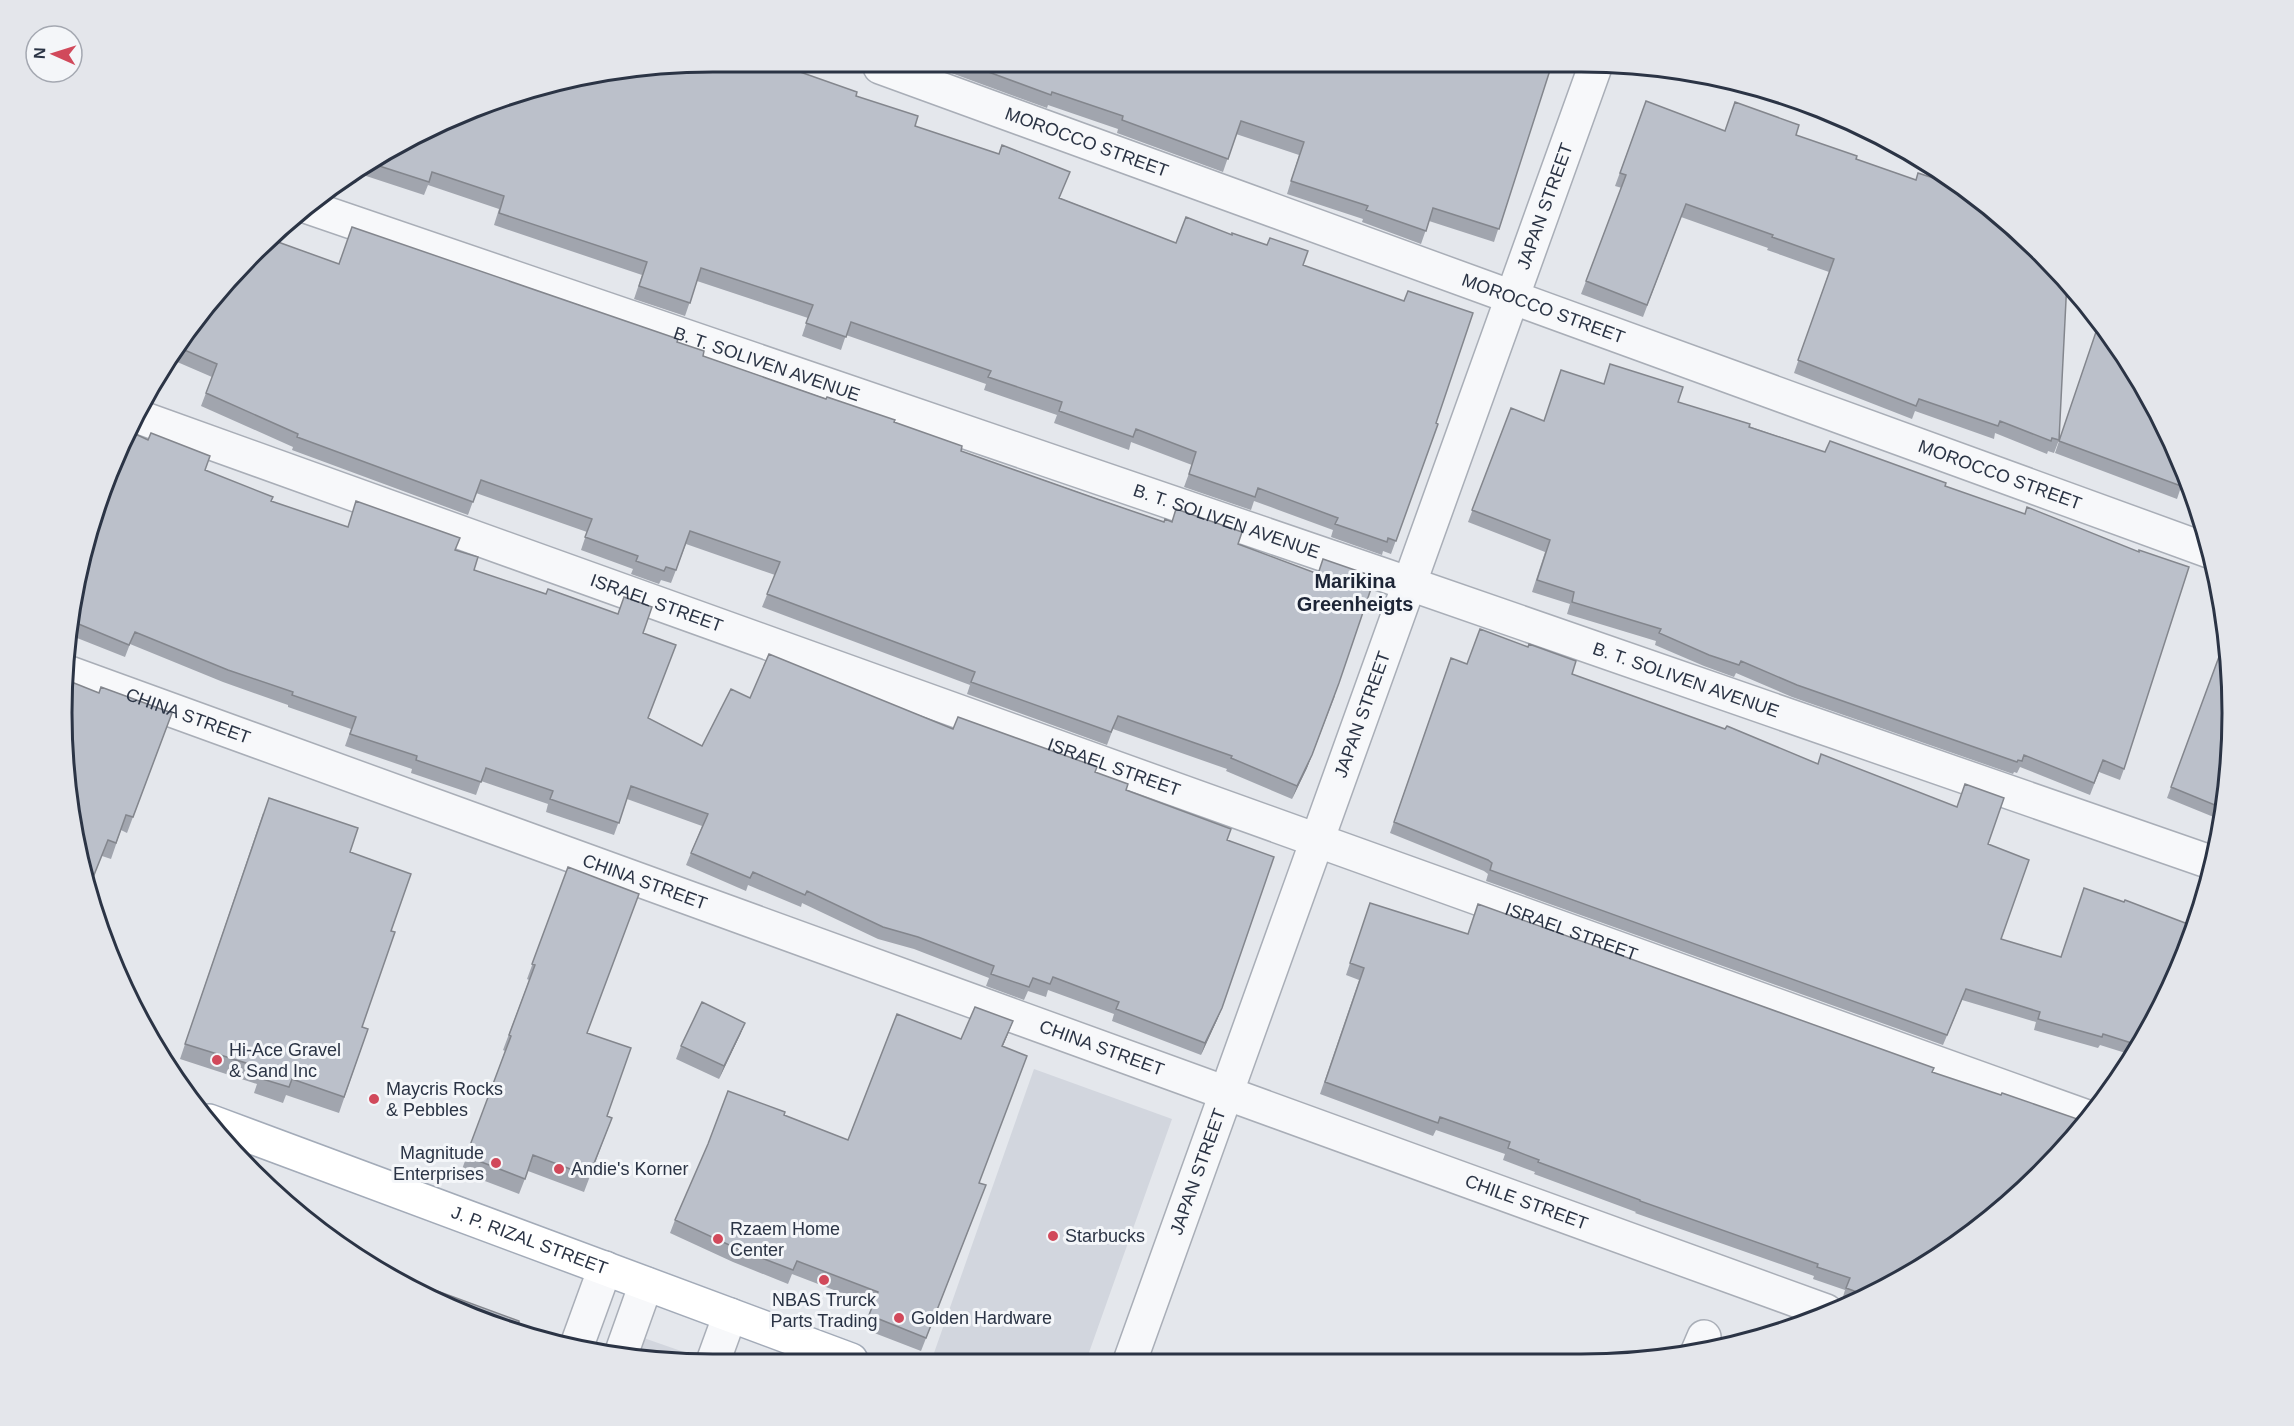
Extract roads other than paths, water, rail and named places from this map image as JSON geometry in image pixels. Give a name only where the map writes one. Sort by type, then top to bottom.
[{"type":"main road","name":"J. P. RIZAL STREET","points":[[223,1126],[834,1354]]},
{"type":"street","name":"MOROCCO STREET","points":[[894,72],[2200,548]]},
{"type":"street","name":"JAPAN STREET","points":[[1132,1354],[1593,72]]},
{"type":"street","name":"B. T. SOLIVEN AVENUE","points":[[316,210],[1410,584],[2205,860]]},
{"type":"street","name":"ISRAEL STREET","points":[[144,419],[2081,1115]]},
{"type":"street","name":"CHINA STREET","points":[[73,674],[1226,1092]]},
{"type":"street","name":"CHILE STREET","points":[[1226,1092],[1818,1308]]},
{"type":"street","points":[[579,1340],[605,1268]]},
{"type":"street","points":[[623,1348],[646,1284]]},
{"type":"street","points":[[716,1354],[730,1315]]},
{"type":"place","name":"Hi-Ace Gravel & Sand Inc","points":[[217,1060]]},
{"type":"place","name":"Maycris Rocks & Pebbles","points":[[374,1099]]},
{"type":"place","name":"Magnitude Enterprises","points":[[496,1163]]},
{"type":"place","name":"Andie's Korner","points":[[559,1169]]},
{"type":"place","name":"Starbucks","points":[[1053,1236]]},
{"type":"place","name":"Rzaem Home Center","points":[[718,1239]]},
{"type":"place","name":"NBAS Trurck Parts Trading","points":[[824,1280]]},
{"type":"place","name":"Golden Hardware","points":[[899,1318]]},
{"type":"district","name":"Marikina Greenheigts","points":[[1355,592]]}]
